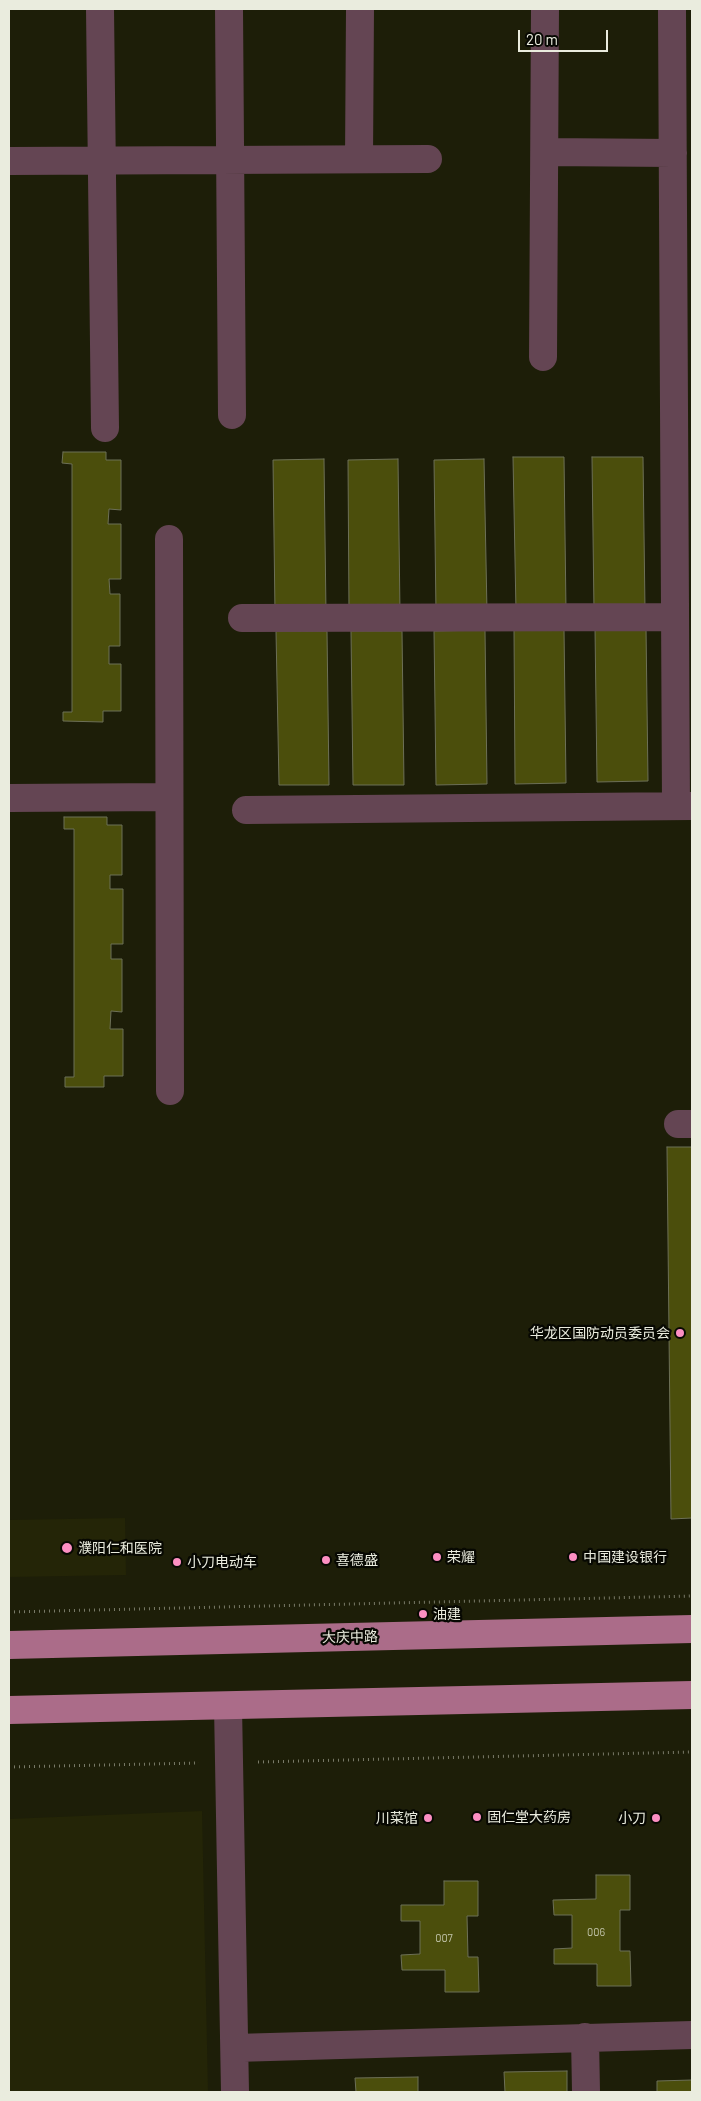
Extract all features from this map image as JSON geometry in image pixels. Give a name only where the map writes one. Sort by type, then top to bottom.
[{"type":"main road","name":"大庆中路","points":[[9,1645],[692,1629]]},
{"type":"main road","points":[[9,1710],[692,1695]]},
{"type":"street","points":[[100,9],[105,428]]},
{"type":"street","points":[[229,9],[232,415]]},
{"type":"street","points":[[359,159],[360,9]]},
{"type":"street","points":[[543,357],[546,152],[545,9]]},
{"type":"street","points":[[246,810],[684,806],[675,617],[683,416],[673,153],[682,118],[672,9]]},
{"type":"street","points":[[546,152],[673,153]]},
{"type":"street","points":[[9,161],[428,159]]},
{"type":"street","points":[[169,539],[170,1091]]},
{"type":"street","points":[[242,618],[675,617]]},
{"type":"street","points":[[9,798],[170,796]]},
{"type":"street","points":[[228,1706],[236,2092]]},
{"type":"street","points":[[235,2048],[585,2037],[692,2036]]},
{"type":"street","points":[[585,2037],[586,2092]]},
{"type":"path","points":[[9,1612],[692,1596]]},
{"type":"path","points":[[9,1767],[692,1752]]},
{"type":"shaded area","name":"濮阳仁和医院","points":[[125,1518],[126,1575],[9,1577],[9,1520]]},
{"type":"shaded area","points":[[202,1811],[208,2092],[9,2092],[9,1819]]},
{"type":"building","points":[[63,452],[106,452],[106,460],[121,460],[121,510],[109,509],[108,524],[121,524],[121,579],[109,579],[110,594],[120,594],[120,646],[109,646],[109,664],[121,664],[121,711],[103,711],[103,722],[63,721],[63,712],[72,712],[72,464],[62,463]]},
{"type":"building","points":[[513,457],[564,457],[566,611],[516,611]]},
{"type":"building","points":[[592,457],[643,457],[645,610],[594,611]]},
{"type":"building","points":[[324,459],[326,613],[275,613],[273,460]]},
{"type":"building","points":[[398,459],[400,613],[349,613],[348,460]]},
{"type":"building","points":[[484,459],[487,612],[436,613],[434,460]]},
{"type":"building","points":[[646,627],[648,781],[597,782],[595,628]]},
{"type":"building","points":[[564,629],[566,783],[515,784],[514,630]]},
{"type":"building","points":[[485,630],[487,784],[436,785],[434,631]]},
{"type":"building","points":[[276,631],[327,631],[329,785],[279,785]]},
{"type":"building","points":[[351,631],[402,631],[404,785],[353,785]]},
{"type":"building","points":[[64,817],[107,817],[107,825],[122,825],[122,875],[110,875],[110,889],[123,889],[123,944],[111,944],[111,959],[122,959],[122,1012],[111,1011],[110,1029],[123,1029],[123,1076],[104,1076],[104,1087],[65,1087],[65,1077],[74,1077],[74,829],[64,829]]},
{"type":"building","name":"华龙区国防动员委员会","points":[[667,1147],[692,1147],[692,1518],[671,1519]]},
{"type":"building","points":[[596,1875],[630,1875],[630,1910],[620,1910],[620,1951],[630,1951],[631,1986],[597,1986],[597,1964],[554,1964],[554,1949],[572,1948],[572,1915],[554,1915],[553,1900],[596,1899]]},
{"type":"building","points":[[444,1881],[478,1881],[478,1916],[467,1916],[468,1957],[478,1957],[479,1992],[445,1992],[445,1970],[402,1970],[401,1955],[420,1954],[420,1921],[401,1921],[401,1905],[444,1905]]},
{"type":"building","points":[[567,2071],[567,2092],[505,2092],[504,2072]]},
{"type":"building","points":[[418,2077],[418,2092],[356,2092],[355,2078]]},
{"type":"building","points":[[692,2080],[692,2092],[657,2092],[657,2081]]},
{"type":"place","name":"华龙区国防动员委员会","points":[[680,1333]]},
{"type":"place","name":"濮阳仁和医院","points":[[67,1548]]},
{"type":"place","name":"荣耀","points":[[437,1557]]},
{"type":"place","name":"中国建设银行","points":[[573,1557]]},
{"type":"place","name":"喜德盛","points":[[326,1560]]},
{"type":"place","name":"小刀电动车","points":[[177,1562]]},
{"type":"place","name":"油建","points":[[423,1614]]},
{"type":"place","name":"固仁堂大药房","points":[[477,1817]]},
{"type":"place","name":"川菜馆","points":[[428,1818]]},
{"type":"place","name":"小刀","points":[[656,1818]]}]
